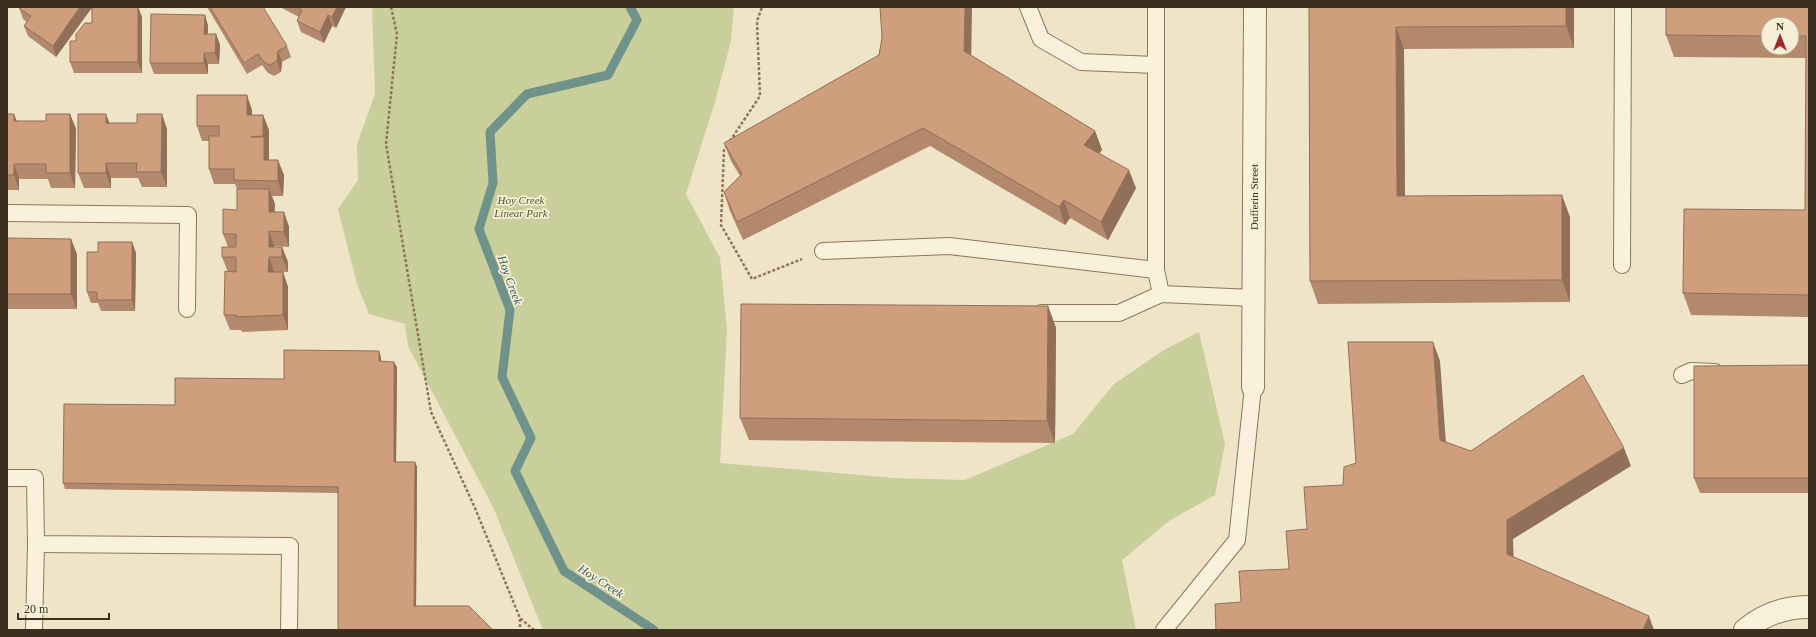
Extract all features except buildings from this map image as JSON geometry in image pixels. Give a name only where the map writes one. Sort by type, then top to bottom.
[{"type":"street","name":"Dufferin Street","points":[[1253,387],[1254,7]]},
{"type":"street","points":[[1745,630],[1754,622],[1773,612],[1796,607],[1809,607]]},
{"type":"lane","points":[[1028,7],[1041,39],[1081,62],[1156,65]]},
{"type":"lane","points":[[1156,7],[1156,270],[1161,294]]},
{"type":"lane","points":[[1622,265],[1623,7]]},
{"type":"lane","points":[[7,213],[188,215],[187,309]]},
{"type":"lane","points":[[823,251],[949,246],[1156,270]]},
{"type":"lane","points":[[1041,313],[1119,313],[1161,294],[1254,298]]},
{"type":"lane","points":[[1682,375],[1691,371],[1730,372]]},
{"type":"lane","points":[[1164,630],[1237,540],[1253,387]]},
{"type":"lane","points":[[7,478],[35,478],[36,544],[34,630]]},
{"type":"lane","points":[[36,544],[290,546],[289,630]]},
{"type":"path","points":[[391,7],[397,34],[386,144],[431,412],[474,508],[520,618],[520,630]]},
{"type":"path","points":[[762,7],[757,21],[760,96],[724,150],[721,225],[752,279],[823,251]]},
{"type":"path","points":[[520,618],[534,630]]},
{"type":"green space","name":"Hoy Creek Linear Park","points":[[372,7],[734,7],[731,41],[715,102],[686,194],[720,258],[727,329],[720,463],[895,478],[965,480],[1073,434],[1114,384],[1164,350],[1199,332],[1225,444],[1215,495],[1169,521],[1122,560],[1136,630],[543,630],[493,507],[408,346],[405,324],[369,314],[357,284],[338,209],[358,180],[357,144],[375,94]]},
{"type":"waterway","name":"Hoy Creek","points":[[630,7],[637,20],[608,75],[527,94],[490,132],[493,183],[479,229],[510,310],[502,377],[531,438],[515,471],[564,571],[654,630]]}]
